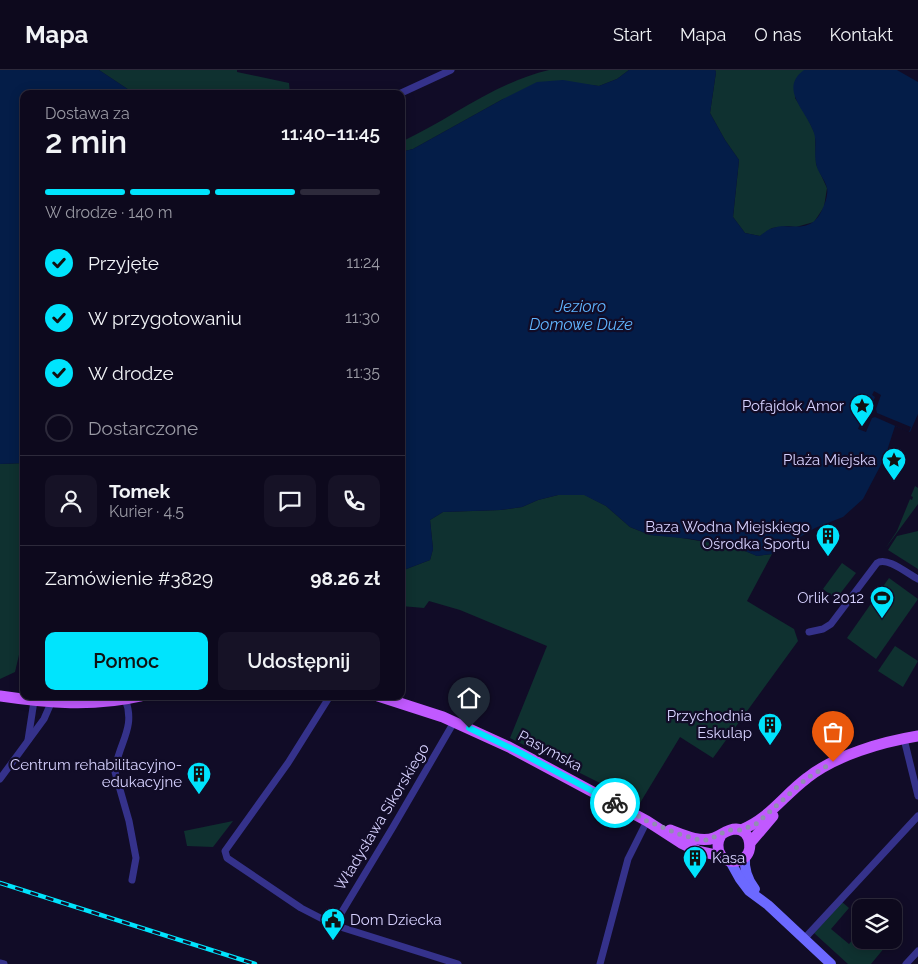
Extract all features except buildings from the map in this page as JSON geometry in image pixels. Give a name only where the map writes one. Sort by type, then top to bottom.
[{"type":"main road","points":[[0,696],[20,699]]},
{"type":"main road","points":[[27,700],[51,703],[125,700]]},
{"type":"main road","name":"Pasymska","points":[[390,700],[454,722],[524,755],[647,821],[698,851],[725,858]]},
{"type":"main road","points":[[793,792],[750,844],[746,857],[742,860],[725,858],[718,847],[721,835],[728,830],[741,830],[756,824],[811,776],[833,762],[872,748],[918,736]]},
{"type":"main road","name":"Pasymska","points":[[647,821],[700,840],[708,840],[721,835]]},
{"type":"main road","points":[[741,830],[746,835],[750,844]]},
{"type":"street","points":[[405,91],[452,70]]},
{"type":"street","points":[[808,632],[823,629],[831,624],[880,560],[887,561],[918,579]]},
{"type":"street","points":[[125,700],[130,712],[130,718],[125,740],[115,764],[115,772],[129,821],[136,858],[132,880]]},
{"type":"street","points":[[327,700],[287,764],[225,851],[227,858],[302,908],[334,925],[458,964]]},
{"type":"street","points":[[28,743],[34,701]]},
{"type":"street","points":[[0,779],[28,743],[44,719],[51,703]]},
{"type":"street","name":"Władysława Sikorskiego","points":[[334,925],[454,722]]},
{"type":"street","points":[[904,739],[918,796]]},
{"type":"street","points":[[804,938],[918,816]]},
{"type":"street","points":[[600,964],[628,859],[647,821]]},
{"type":"street","points":[[746,857],[745,863],[748,877],[768,905]]},
{"type":"street","points":[[725,858],[749,891],[768,905],[831,964]]},
{"type":"street","points":[[906,964],[918,951]]},
{"type":"street","points":[[0,962],[4,964]]},
{"type":"green space","points":[[99,70],[237,70],[237,72],[289,83],[290,90],[129,90]]},
{"type":"green space","points":[[549,70],[629,70],[617,79],[599,86],[581,84],[503,99],[413,149],[405,151],[405,140],[491,92]]},
{"type":"green space","points":[[715,70],[806,70],[795,98],[815,134],[816,164],[827,188],[824,207],[814,222],[796,227],[772,228],[760,236],[745,233],[733,217],[739,160],[710,113]]},
{"type":"green space","points":[[20,463],[20,651],[15,672],[0,679],[0,464]]},
{"type":"green space","points":[[915,486],[918,488],[918,504],[885,549],[897,531],[910,499],[912,500],[913,497],[911,496]]},
{"type":"green space","points":[[558,495],[585,495],[606,506],[630,527],[650,535],[676,537],[736,547],[757,556],[772,554],[747,601],[794,629],[798,641],[713,758],[680,737],[640,803],[510,738],[547,646],[460,610],[429,601],[424,608],[405,606],[405,569],[430,560],[433,549],[430,520],[443,512],[500,510],[522,507],[538,500]]},
{"type":"green space","points":[[918,531],[918,569],[888,550],[897,536]]},
{"type":"green space","name":"Orlik 2012","points":[[842,563],[856,573],[836,599],[823,589]]},
{"type":"green space","name":"Orlik 2012","points":[[889,578],[918,599],[876,659],[847,638]]},
{"type":"green space","points":[[895,646],[918,661],[903,687],[878,671]]},
{"type":"green space","points":[[233,821],[213,847],[187,846],[184,831]]},
{"type":"green space","points":[[842,902],[849,908],[831,929],[849,944],[852,941],[852,949],[883,949],[871,964],[848,964],[814,933]]},
{"type":"water","points":[[0,70],[99,70],[129,90],[20,90],[20,463],[0,464]]},
{"type":"water","name":"Jezioro Domowe Duże","points":[[629,70],[715,70],[710,113],[739,160],[733,217],[745,233],[760,236],[769,229],[783,226],[798,227],[808,225],[819,216],[826,201],[827,188],[815,159],[814,133],[794,92],[797,77],[804,70],[897,70],[918,82],[918,414],[910,432],[895,426],[885,457],[863,499],[843,517],[815,528],[772,554],[757,556],[736,547],[691,539],[650,535],[630,527],[606,506],[584,495],[558,495],[538,500],[522,507],[500,510],[443,512],[430,520],[433,549],[430,560],[405,569],[405,151],[413,149],[537,82],[563,80],[599,86],[617,79]]},
{"type":"pier","points":[[874,391],[881,395],[876,409],[877,413],[911,427],[909,432],[875,417],[872,418],[866,432],[858,429],[860,424],[864,425],[867,417],[865,412],[871,406],[875,397],[872,395]]},
{"type":"railway","points":[[0,883],[255,964]]},
{"type":"way so far","points":[[615,803],[647,821],[679,834],[700,840],[708,840],[728,830],[741,830],[756,824],[806,779],[833,762]]},
{"type":"place","name":"Pofajdok Amor","points":[[862,427]]},
{"type":"place","name":"Plaża Miejska","points":[[894,481]]},
{"type":"place","name":"Baza Wodna Miejskiego Ośrodka Sportu","points":[[828,557]]},
{"type":"place","name":"Orlik 2012","points":[[882,619]]},
{"type":"place","name":"Przychodnia Eskulap","points":[[770,746]]},
{"type":"place","name":"Centrum rehabilitacyjno- edukacyjne","points":[[199,795]]},
{"type":"place","name":"Kasa","points":[[695,879]]},
{"type":"place","name":"Dom Dziecka","points":[[333,941]]},
{"type":"route","points":[[469,728],[521,753],[615,803]]}]
